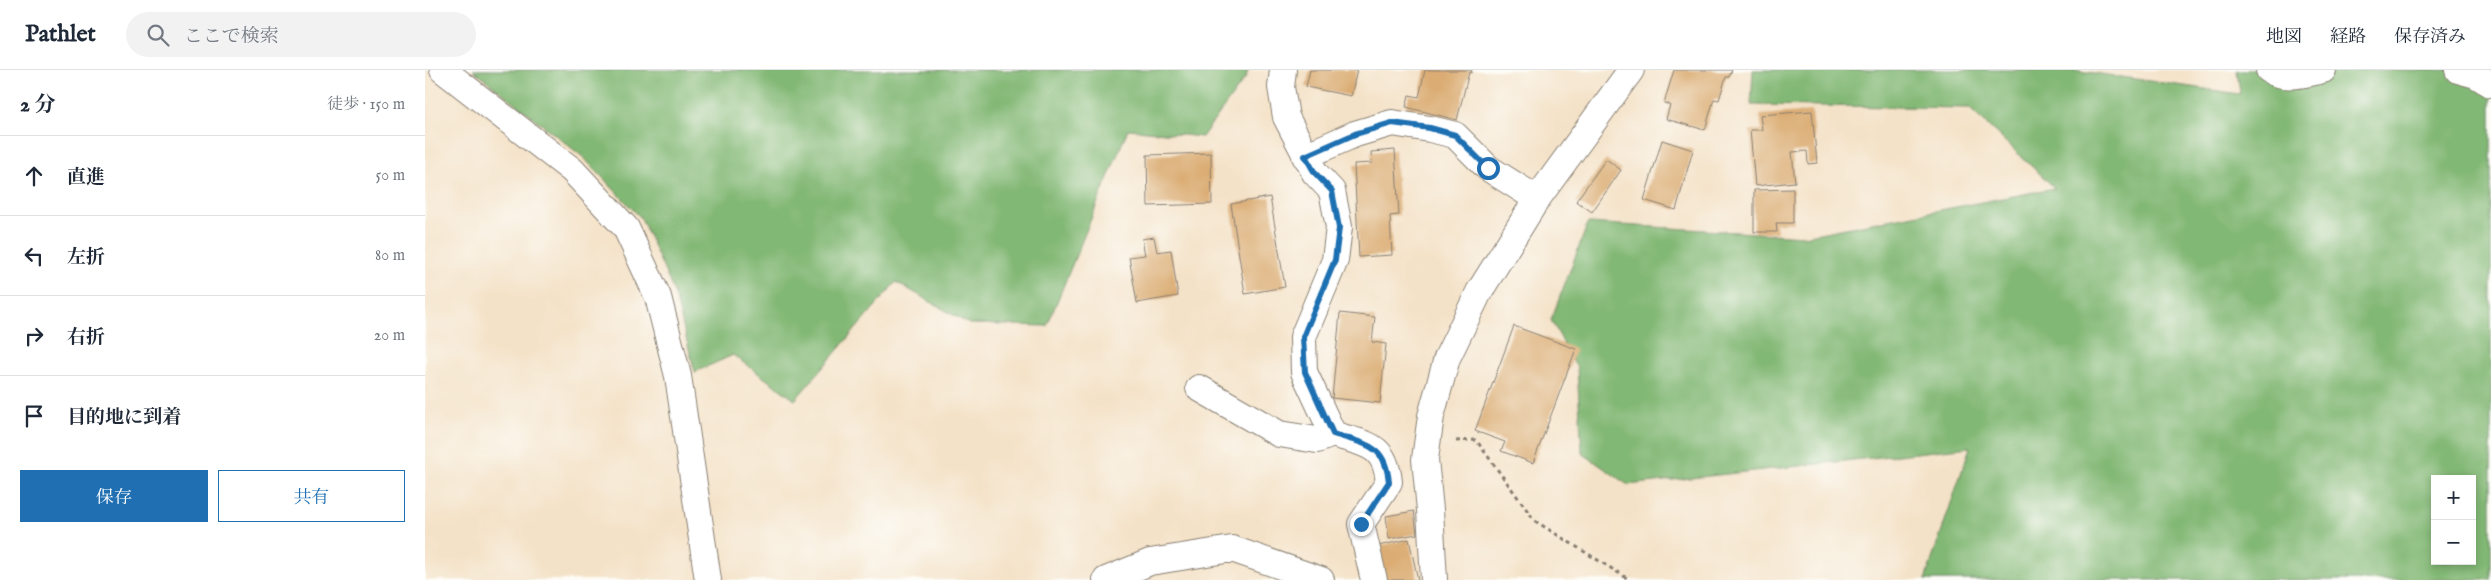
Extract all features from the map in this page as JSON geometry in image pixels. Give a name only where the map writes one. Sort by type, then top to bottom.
[{"type":"street","points":[[443,70],[572,170],[626,228],[658,297],[678,376],[708,580]]},
{"type":"street","points":[[1283,70],[1281,87],[1287,117],[1315,173],[1332,191],[1339,228],[1335,260],[1303,337],[1305,372],[1333,434]]},
{"type":"street","points":[[1434,580],[1425,459],[1431,416],[1447,358],[1479,292],[1537,199],[1631,70]]},
{"type":"street","points":[[2269,70],[2273,74],[2305,75],[2323,70]]},
{"type":"street","points":[[2457,70],[2476,75],[2491,84]]},
{"type":"street","points":[[1305,156],[1355,134],[1392,123],[1430,128],[1455,135],[1488,168],[1537,199]]},
{"type":"street","points":[[1199,388],[1279,434],[1317,440],[1333,434],[1377,449],[1387,464],[1389,482],[1361,524],[1374,580]]},
{"type":"street","points":[[1106,580],[1150,562],[1232,549],[1321,580]]},
{"type":"path","points":[[1427,441],[1476,440],[1535,521],[1629,580]]},
{"type":"green space","points":[[473,70],[1248,70],[1246,77],[1202,137],[1128,129],[1047,326],[969,324],[896,282],[795,400],[733,355],[695,372],[674,292],[641,218],[583,157]]},
{"type":"green space","points":[[1753,70],[2073,70],[2240,94],[2237,70],[2491,70],[2491,580],[1925,580],[1970,447],[1628,485],[1582,453],[1577,368],[1551,320],[1588,223],[1804,236],[2055,188],[1969,108],[1751,105]]},
{"type":"building","points":[[1310,70],[1357,70],[1351,96],[1306,87]]},
{"type":"building","points":[[1425,70],[1472,70],[1471,73],[1469,72],[1457,120],[1406,107],[1409,95],[1419,97]]},
{"type":"building","points":[[1674,70],[1732,70],[1729,77],[1726,77],[1719,100],[1714,99],[1705,130],[1666,119],[1670,105],[1664,103]]},
{"type":"building","points":[[1812,111],[1817,163],[1808,164],[1807,151],[1792,152],[1795,182],[1755,186],[1750,130],[1762,130],[1760,115]]},
{"type":"building","points":[[1662,140],[1693,150],[1676,210],[1644,200]]},
{"type":"building","points":[[1395,150],[1399,215],[1390,216],[1392,255],[1359,257],[1354,164],[1372,163],[1371,152]]},
{"type":"building","points":[[1211,153],[1212,204],[1148,206],[1147,155]]},
{"type":"building","points":[[1606,159],[1621,170],[1592,212],[1576,201]]},
{"type":"building","points":[[1793,189],[1793,223],[1776,223],[1777,232],[1754,232],[1754,190]]},
{"type":"building","points":[[1270,197],[1285,287],[1245,294],[1231,204]]},
{"type":"building","points":[[1154,237],[1157,252],[1171,250],[1178,296],[1137,303],[1129,257],[1145,255],[1142,239]]},
{"type":"building","points":[[1340,313],[1375,317],[1372,342],[1386,344],[1380,403],[1332,398]]},
{"type":"building","points":[[1514,326],[1576,349],[1533,463],[1501,451],[1505,442],[1475,431]]},
{"type":"building","points":[[1414,511],[1417,534],[1389,539],[1386,516]]},
{"type":"building","points":[[1409,539],[1418,580],[1385,580],[1378,546]]},
{"type":"route","points":[[1361,524],[1389,482],[1387,464],[1377,449],[1333,434],[1305,372],[1303,337],[1335,260],[1339,228],[1332,191],[1315,173],[1305,156],[1355,134],[1392,123],[1430,128],[1455,135],[1488,168]]}]
